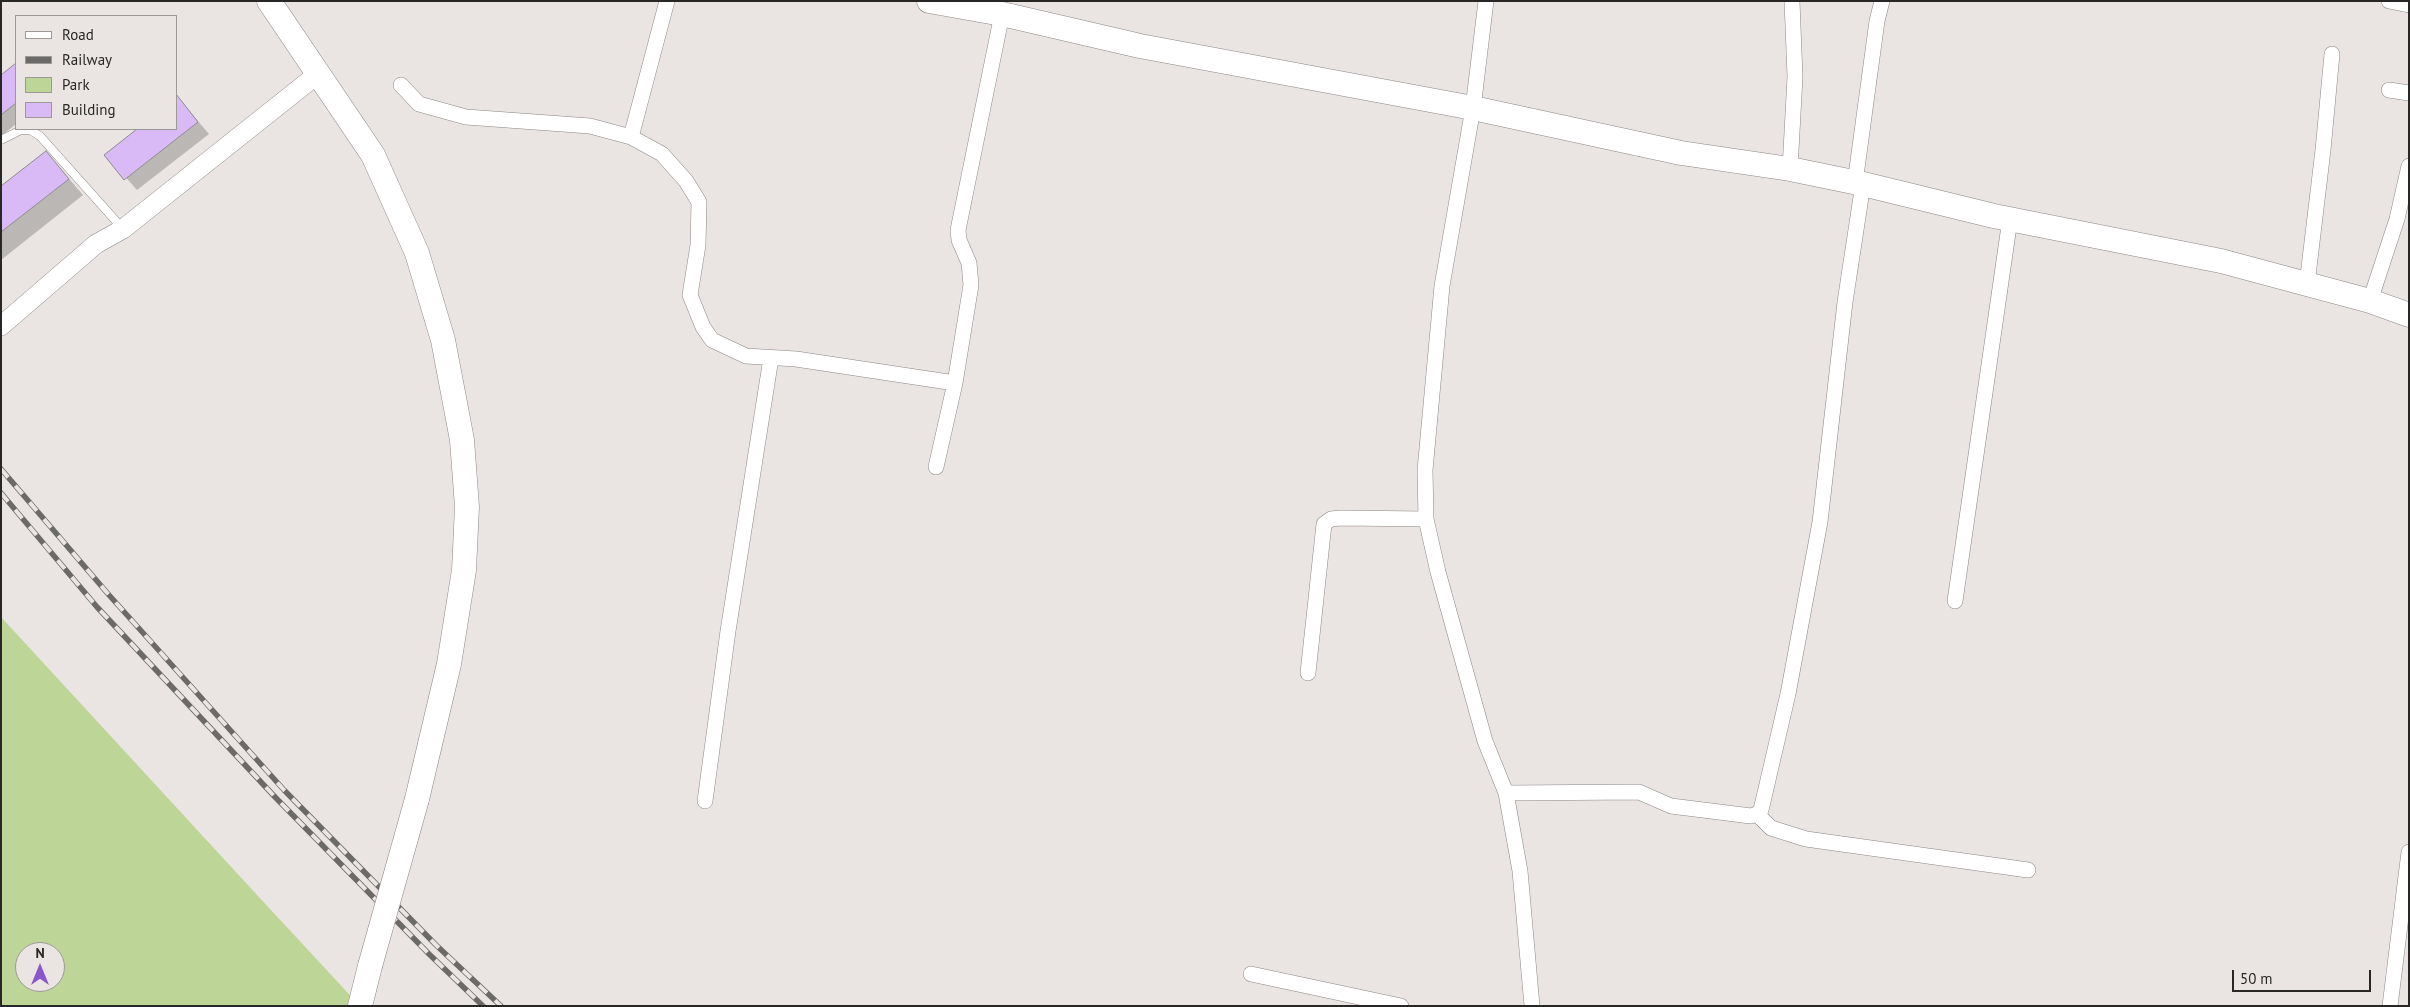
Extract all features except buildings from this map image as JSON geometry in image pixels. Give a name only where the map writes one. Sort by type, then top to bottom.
[{"type":"main road","points":[[269,1],[373,155],[417,253],[443,340],[462,440],[467,507],[464,570],[449,664],[418,799],[360,1006]]},
{"type":"main road","points":[[929,1],[1002,14],[1140,46],[1473,108],[1681,153],[1790,169],[2010,219],[2222,261],[2370,301],[2409,316]]},
{"type":"street","points":[[631,137],[667,1]]},
{"type":"street","points":[[1486,1],[1473,108],[1442,286],[1425,470],[1426,518],[1438,572],[1485,741],[1506,793],[1520,871],[1532,1006]]},
{"type":"street","points":[[1790,169],[1795,77],[1792,1]]},
{"type":"street","points":[[1506,793],[1639,792],[1671,806],[1751,816],[1761,810],[1788,694],[1820,522],[1876,21],[1882,1]]},
{"type":"street","points":[[2389,1],[2409,5]]},
{"type":"street","points":[[936,467],[955,383],[971,286],[969,263],[959,240],[958,230],[1002,14]]},
{"type":"street","points":[[2306,284],[2323,150],[2332,54]]},
{"type":"street","points":[[1,326],[96,244],[123,229],[319,73]]},
{"type":"street","points":[[401,84],[419,104],[466,117],[590,126],[631,137],[662,154],[686,181],[699,202],[698,245],[690,295],[712,340],[746,356],[796,359],[955,383]]},
{"type":"street","points":[[2389,90],[2409,93]]},
{"type":"street","points":[[2370,301],[2397,219],[2409,166]]},
{"type":"street","points":[[1955,601],[2010,219]]},
{"type":"street","points":[[705,801],[728,631],[771,358]]},
{"type":"street","points":[[1308,673],[1324,524],[1341,518],[1426,518]]},
{"type":"street","points":[[1757,814],[1771,828],[1806,839],[2028,870]]},
{"type":"street","points":[[2390,1006],[2409,852]]},
{"type":"street","points":[[1251,974],[1401,1006]]},
{"type":"lane","points":[[1,140],[21,130],[30,130],[40,136],[123,229]]},
{"type":"green space","points":[[1,617],[360,1006],[1,1006]]},
{"type":"railway","points":[[1,469],[109,595],[284,790],[436,945],[501,1006]]},
{"type":"railway","points":[[1,493],[97,607],[275,797],[429,954],[483,1006]]}]
